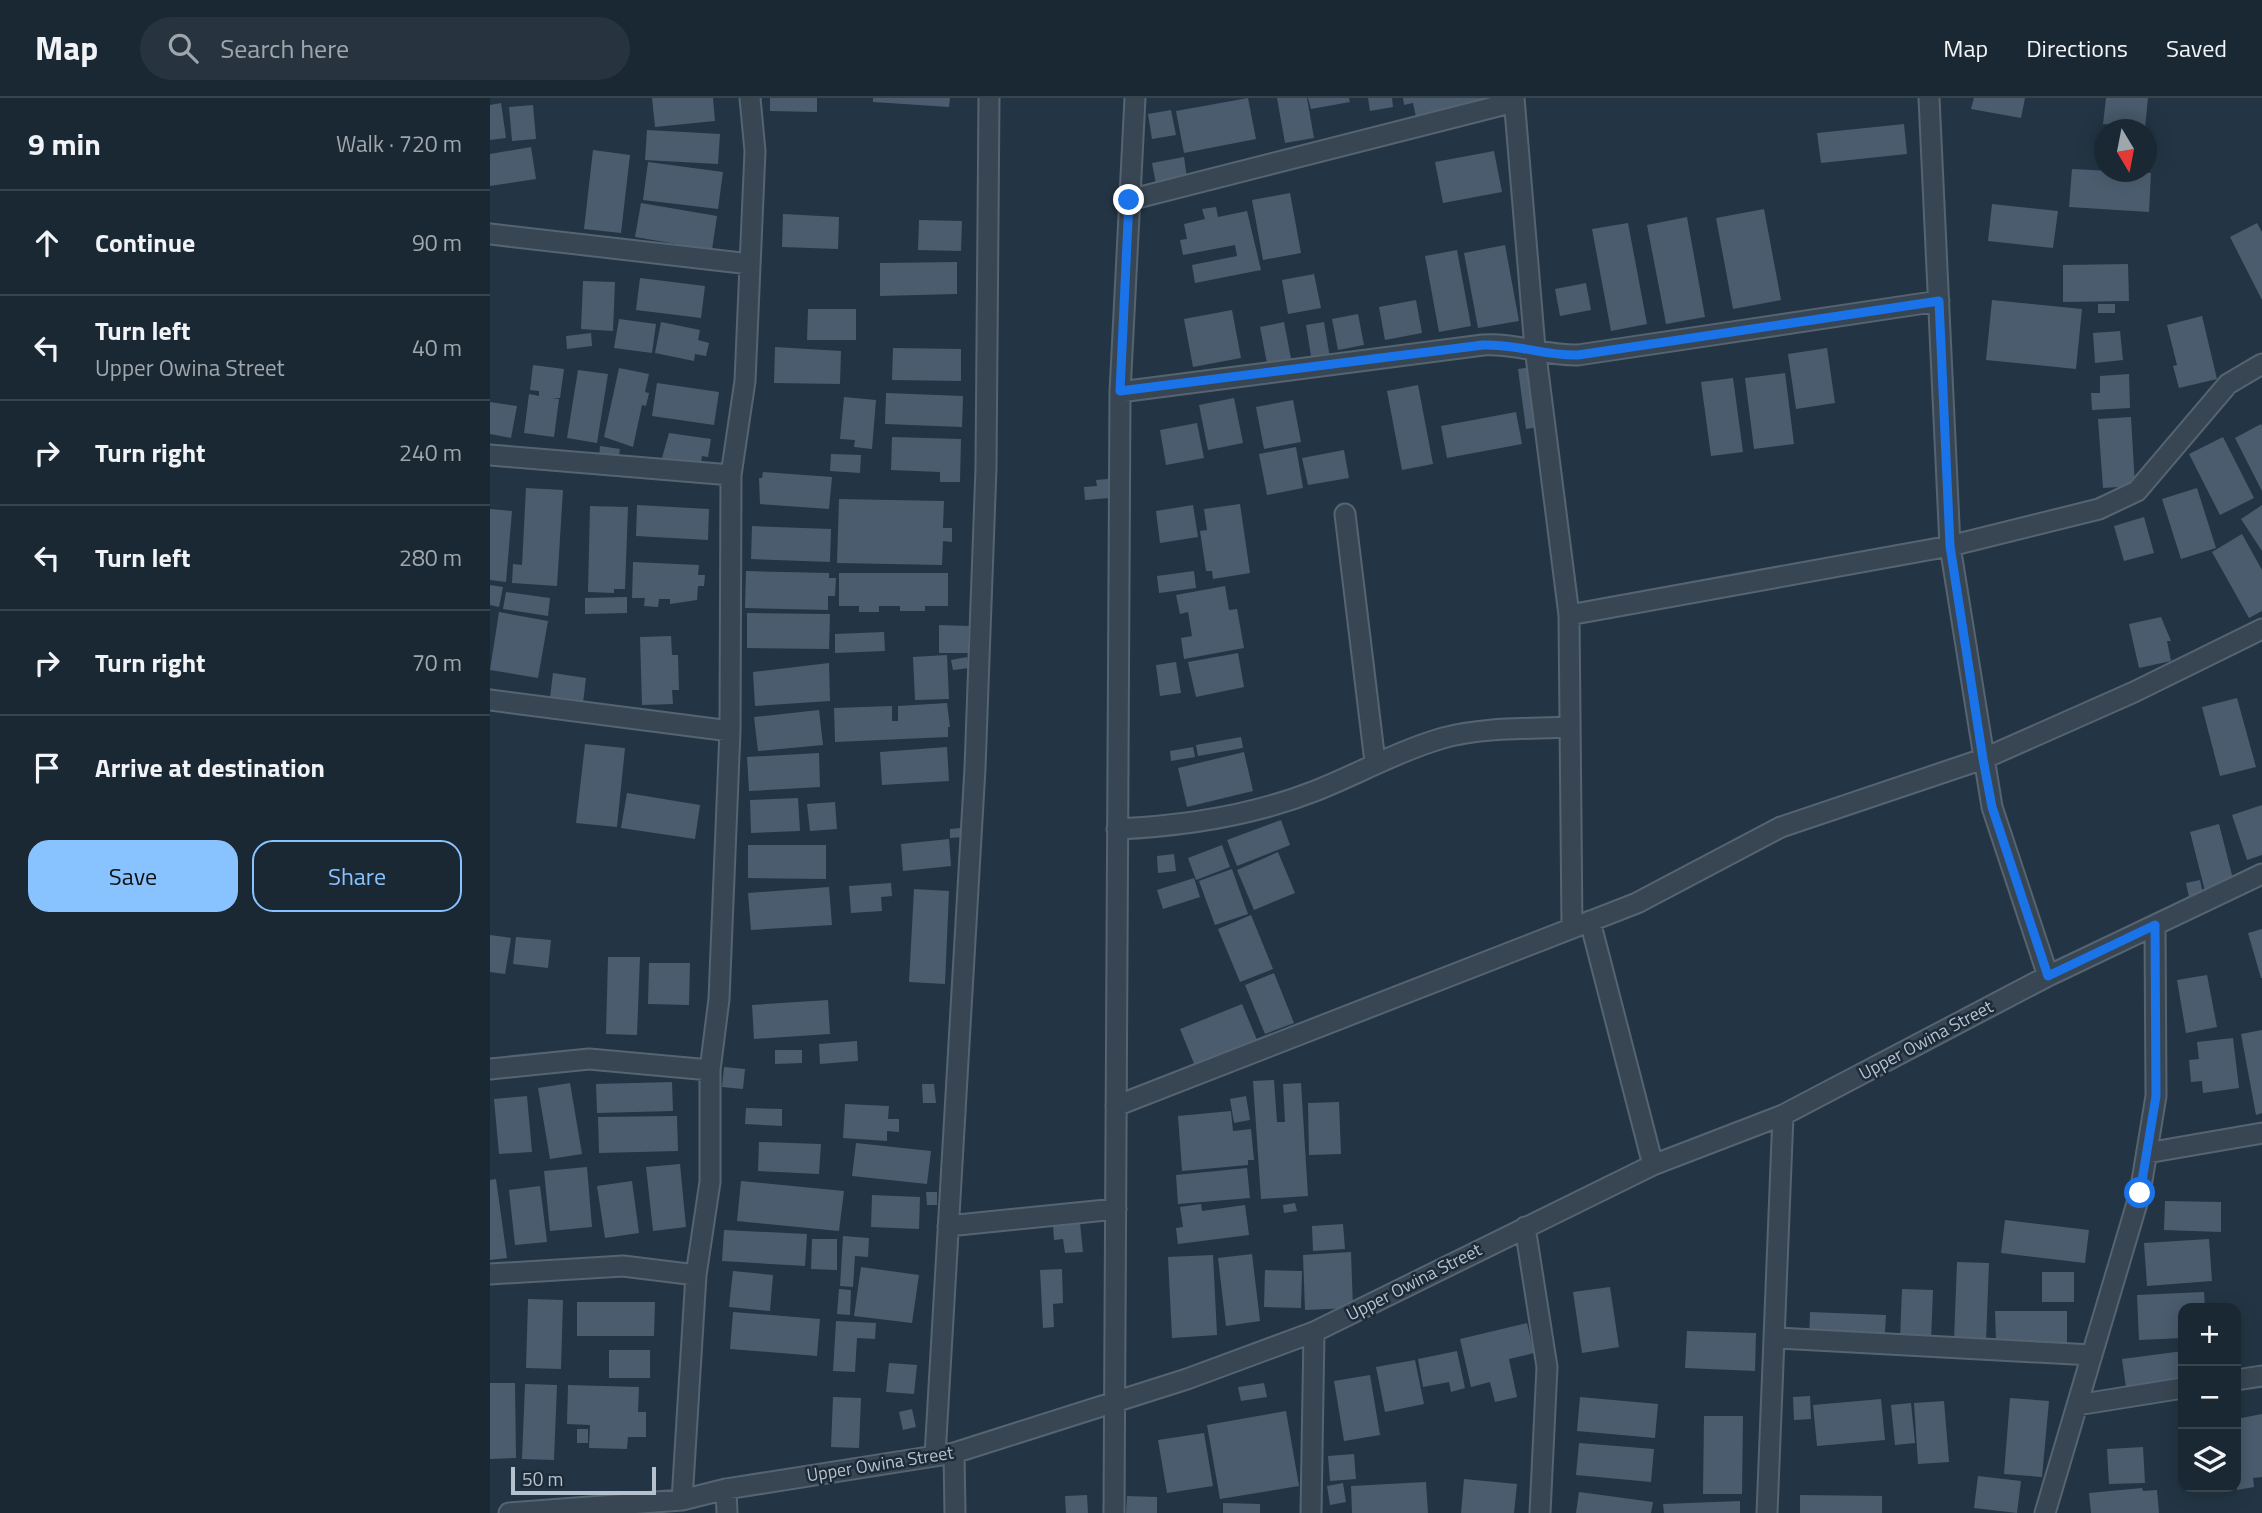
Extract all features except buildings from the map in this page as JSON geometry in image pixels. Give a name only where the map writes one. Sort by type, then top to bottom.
[{"type":"street","points":[[682,1500],[696,1275],[710,1182],[710,1070],[719,999],[730,731],[731,475],[745,381],[755,151],[750,98]]},
{"type":"street","points":[[955,1513],[945,1454],[948,1226],[975,768],[986,468],[989,98]]},
{"type":"street","points":[[1114,1513],[1117,1399],[1115,1106],[1120,391],[1135,98]]},
{"type":"street","points":[[1929,98],[1950,546],[1992,807],[2048,976]]},
{"type":"street","points":[[1129,200],[1514,100],[1535,348],[1569,615],[1570,726],[1581,925],[1653,1165]]},
{"type":"street","points":[[490,234],[750,264]]},
{"type":"street","points":[[1120,391],[1483,345],[1535,348],[1556,356],[1578,355],[1939,301]]},
{"type":"street","points":[[1569,615],[1950,546],[2099,509],[2137,491],[2228,384],[2262,364]]},
{"type":"street","points":[[490,455],[731,475]]},
{"type":"street","points":[[1345,514],[1375,762]]},
{"type":"street","points":[[1115,1106],[1637,903],[1781,827],[1983,759],[2134,692],[2262,629]]},
{"type":"street","points":[[490,700],[730,731]]},
{"type":"street","points":[[1117,829],[1172,827],[1240,814],[1316,790],[1375,762],[1444,738],[1570,726]]},
{"type":"street","name":"Upper Owina Street","points":[[509,1513],[682,1500],[726,1489],[945,1454],[1186,1379],[1314,1332],[1653,1165],[1783,1115],[2048,976],[2262,874]]},
{"type":"street","points":[[2045,1513],[2140,1193],[2156,1096],[2155,925]]},
{"type":"street","points":[[490,1069],[589,1059],[710,1070]]},
{"type":"street","points":[[1768,1513],[1777,1338],[1783,1115]]},
{"type":"street","points":[[2147,1153],[2262,1133]]},
{"type":"street","points":[[948,1226],[1116,1209]]},
{"type":"street","points":[[1525,1227],[1547,1367],[1540,1513]]},
{"type":"street","points":[[490,1274],[624,1266],[696,1275]]},
{"type":"street","points":[[1311,1513],[1314,1332]]},
{"type":"street","points":[[1777,1338],[2092,1355]]},
{"type":"street","points":[[2241,1379],[2262,1376]]},
{"type":"street","points":[[2077,1405],[2178,1389]]},
{"type":"street","points":[[726,1489],[727,1513]]},
{"type":"route","points":[[1129,200],[1120,391],[1483,345],[1507,344],[1535,348],[1556,356],[1578,355],[1939,301],[1950,546],[1983,759],[1992,807],[2048,976],[2155,925],[2156,1096],[2140,1193]]}]
